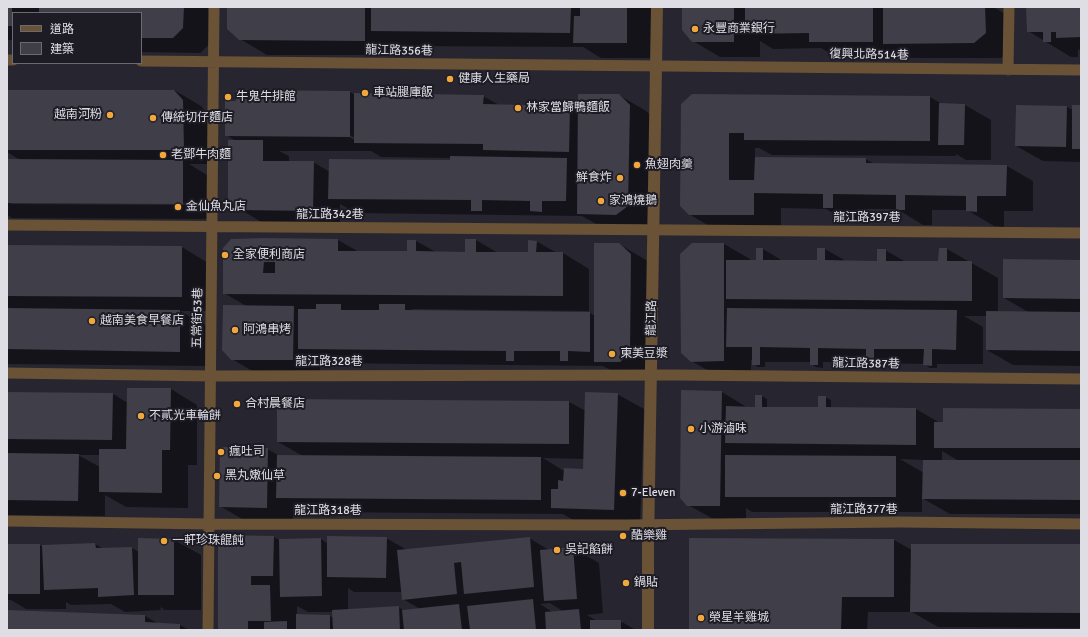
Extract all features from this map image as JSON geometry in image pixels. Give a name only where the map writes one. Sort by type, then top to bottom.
[{"type":"street","name":"龍江路","points":[[648,630],[648,523],[657,7]]},
{"type":"lane","name":"五常街53巷","points":[[208,630],[214,7]]},
{"type":"lane","points":[[1008,70],[1009,7]]},
{"type":"lane","name":"龍江路356巷","points":[[142,62],[656,66]]},
{"type":"lane","name":"復興北路514巷","points":[[656,66],[1081,70]]},
{"type":"lane","name":"龍江路342巷","points":[[7,225],[653,230]]},
{"type":"lane","name":"龍江路397巷","points":[[653,230],[1081,232]]},
{"type":"lane","name":"龍江路328巷","points":[[7,373],[210,376],[651,375]]},
{"type":"lane","name":"龍江路387巷","points":[[651,375],[1081,379]]},
{"type":"lane","name":"龍江路318巷","points":[[7,521],[209,524],[624,525],[648,523]]},
{"type":"lane","name":"龍江路377巷","points":[[648,523],[898,522],[1081,524]]},
{"type":"building","points":[[7,7],[12,7],[12,26],[7,26]]},
{"type":"building","points":[[39,7],[184,7],[183,28],[173,38],[142,38],[142,12],[39,12]]},
{"type":"building","points":[[227,7],[365,7],[365,41],[239,40],[227,29]]},
{"type":"building","points":[[371,7],[571,7],[570,33],[371,31]]},
{"type":"building","points":[[580,7],[627,7],[627,43],[573,43],[574,16],[580,16]]},
{"type":"building","points":[[682,7],[734,7],[734,42],[692,42],[682,30]]},
{"type":"building","points":[[745,7],[873,7],[873,42],[809,42],[809,33],[745,34]]},
{"type":"building","points":[[883,7],[985,7],[986,33],[974,43],[883,44]]},
{"type":"building","points":[[1026,7],[1081,7],[1081,37],[1056,38],[1056,32],[1051,32],[1051,42],[1043,42],[1043,32],[1027,32]]},
{"type":"building","points":[[7,90],[174,90],[183,100],[184,150],[7,150]]},
{"type":"building","points":[[236,90],[350,91],[350,137],[225,136],[225,101],[236,101]]},
{"type":"building","points":[[354,93],[484,95],[483,104],[570,106],[569,152],[483,150],[483,144],[354,143]]},
{"type":"building","points":[[578,94],[619,94],[630,105],[628,206],[616,215],[577,214]]},
{"type":"building","points":[[692,94],[930,96],[930,141],[744,140],[744,133],[729,133],[729,180],[754,180],[755,157],[866,158],[866,163],[1007,165],[1006,196],[977,196],[977,212],[966,211],[966,196],[905,195],[905,210],[896,210],[896,195],[833,194],[833,208],[823,208],[823,194],[754,193],[754,215],[689,215],[680,206],[681,104]]},
{"type":"building","points":[[939,103],[965,104],[964,145],[938,145]]},
{"type":"building","points":[[1016,105],[1067,106],[1066,147],[1015,146]]},
{"type":"building","points":[[1072,105],[1081,105],[1081,149],[1072,149]]},
{"type":"building","points":[[228,140],[263,140],[263,161],[314,161],[313,211],[239,210],[239,206],[228,199]]},
{"type":"building","points":[[450,156],[567,158],[566,201],[542,201],[542,212],[530,211],[530,201],[482,200],[482,211],[471,211],[471,200],[328,199],[329,159],[450,160]]},
{"type":"building","points":[[7,159],[183,160],[183,204],[7,203]]},
{"type":"building","points":[[231,239],[338,239],[338,251],[407,251],[407,240],[416,240],[416,251],[465,252],[465,239],[476,239],[476,252],[528,252],[528,240],[537,241],[536,252],[563,252],[563,296],[223,294],[223,248]],"holes":[[[264,262],[275,262],[275,273],[263,273]]]},
{"type":"building","points":[[594,243],[619,243],[631,254],[630,353],[620,362],[594,362]]},
{"type":"building","points":[[692,243],[724,243],[724,361],[691,362],[681,353],[680,254]]},
{"type":"building","points":[[7,245],[182,246],[182,297],[7,296]]},
{"type":"building","points":[[756,248],[763,248],[763,260],[817,260],[817,248],[825,248],[825,260],[877,261],[877,249],[886,249],[886,261],[938,261],[939,248],[947,248],[947,261],[972,261],[972,301],[726,299],[726,260],[756,260]]},
{"type":"building","points":[[1003,259],[1081,260],[1081,299],[1003,298]]},
{"type":"building","points":[[316,304],[341,304],[341,310],[379,310],[379,304],[405,304],[405,310],[590,312],[590,352],[568,351],[568,361],[560,361],[560,351],[514,351],[514,361],[506,361],[506,351],[298,349],[298,309],[316,309]]},
{"type":"building","points":[[223,305],[294,306],[293,360],[231,360],[222,350]]},
{"type":"building","points":[[7,308],[180,310],[180,352],[7,349]]},
{"type":"building","points":[[727,308],[957,310],[956,350],[932,349],[932,366],[923,365],[924,349],[874,349],[874,365],[866,365],[866,349],[818,348],[818,365],[810,365],[810,348],[760,347],[760,365],[752,365],[752,347],[726,347]]},
{"type":"building","points":[[986,311],[1081,312],[1081,351],[986,350]]},
{"type":"building","points":[[127,388],[171,388],[170,450],[162,450],[162,493],[99,492],[99,449],[126,449]]},
{"type":"building","points":[[681,390],[722,391],[720,506],[687,506],[680,498]]},
{"type":"building","points":[[7,392],[113,393],[112,440],[7,439]]},
{"type":"building","points":[[585,392],[618,393],[614,510],[551,508],[551,489],[558,489],[558,480],[563,481],[564,468],[583,469]]},
{"type":"building","points":[[755,395],[762,395],[762,407],[818,407],[818,396],[826,396],[826,407],[916,408],[916,445],[725,443],[726,406],[755,407]]},
{"type":"building","points":[[277,399],[569,401],[569,444],[277,442]]},
{"type":"building","points":[[943,408],[1081,409],[1081,448],[934,448],[934,422],[943,422]]},
{"type":"building","points":[[220,447],[268,448],[267,508],[219,507]]},
{"type":"building","points":[[7,453],[79,454],[78,501],[7,500]]},
{"type":"building","points":[[277,455],[541,457],[541,500],[276,498]]},
{"type":"building","points":[[725,455],[896,456],[896,497],[725,497]]},
{"type":"building","points":[[923,460],[1081,460],[1081,500],[922,499]]},
{"type":"building","points":[[227,535],[274,536],[273,576],[251,576],[251,585],[270,585],[271,621],[248,621],[248,630],[218,630],[218,543]]},
{"type":"building","points":[[327,536],[387,537],[386,578],[327,577]]},
{"type":"building","points":[[530,537],[534,587],[464,594],[461,562],[454,563],[457,594],[402,600],[397,550]]},
{"type":"building","points":[[138,538],[174,539],[174,595],[138,595]]},
{"type":"building","points":[[321,538],[322,596],[280,597],[279,539]]},
{"type":"building","points":[[689,538],[894,539],[894,597],[842,597],[841,630],[689,630]]},
{"type":"building","points":[[95,543],[96,548],[132,547],[134,595],[98,597],[98,588],[44,590],[42,545]]},
{"type":"building","points":[[7,544],[40,544],[40,594],[7,594]]},
{"type":"building","points":[[911,544],[1081,544],[1081,613],[910,612]]},
{"type":"building","points":[[573,547],[577,599],[544,601],[540,550]]},
{"type":"building","points":[[533,599],[536,630],[470,630],[467,606]]},
{"type":"building","points":[[459,604],[462,630],[404,630],[402,610]]},
{"type":"building","points":[[399,606],[400,630],[333,630],[332,610]]},
{"type":"building","points":[[579,609],[581,630],[546,630],[545,612]]},
{"type":"building","points":[[7,610],[145,615],[145,622],[180,624],[180,630],[7,630]]},
{"type":"building","points":[[296,614],[330,615],[330,630],[296,630]]},
{"type":"building","points":[[590,620],[621,620],[621,630],[590,630]]},
{"type":"building","points":[[287,621],[287,630],[264,630],[264,622]]},
{"type":"place","name":"永豐商業銀行","points":[[695,29]]},
{"type":"place","name":"健康人生藥局","points":[[450,79]]},
{"type":"place","name":"車站腿庫飯","points":[[365,93]]},
{"type":"place","name":"牛鬼牛排館","points":[[228,97]]},
{"type":"place","name":"林家當歸鴨麵飯","points":[[518,108]]},
{"type":"place","name":"越南河粉","points":[[110,115]]},
{"type":"place","name":"傳統切仔麵店","points":[[153,118]]},
{"type":"place","name":"老鄧牛肉麵","points":[[163,155]]},
{"type":"place","name":"魚翅肉羹","points":[[637,165]]},
{"type":"place","name":"鮮食炸","points":[[620,178]]},
{"type":"place","name":"家鴻燒鵝","points":[[601,201]]},
{"type":"place","name":"金仙魚丸店","points":[[178,207]]},
{"type":"place","name":"全家便利商店","points":[[225,255]]},
{"type":"place","name":"越南美食早餐店","points":[[92,321]]},
{"type":"place","name":"阿鴻串烤","points":[[235,330]]},
{"type":"place","name":"東美豆漿","points":[[612,354]]},
{"type":"place","name":"合村晨餐店","points":[[237,404]]},
{"type":"place","name":"不貳光車輪餅","points":[[141,416]]},
{"type":"place","name":"小游滷味","points":[[691,429]]},
{"type":"place","name":"瘋吐司","points":[[221,452]]},
{"type":"place","name":"黑丸嫩仙草","points":[[217,476]]},
{"type":"place","name":"7-Eleven","points":[[623,493]]},
{"type":"place","name":"酷樂雞","points":[[623,536]]},
{"type":"place","name":"一軒珍珠餛飩","points":[[164,541]]},
{"type":"place","name":"吳記餡餅","points":[[557,550]]},
{"type":"place","name":"鍋貼","points":[[626,583]]},
{"type":"place","name":"榮星羊雞城","points":[[701,618]]}]
